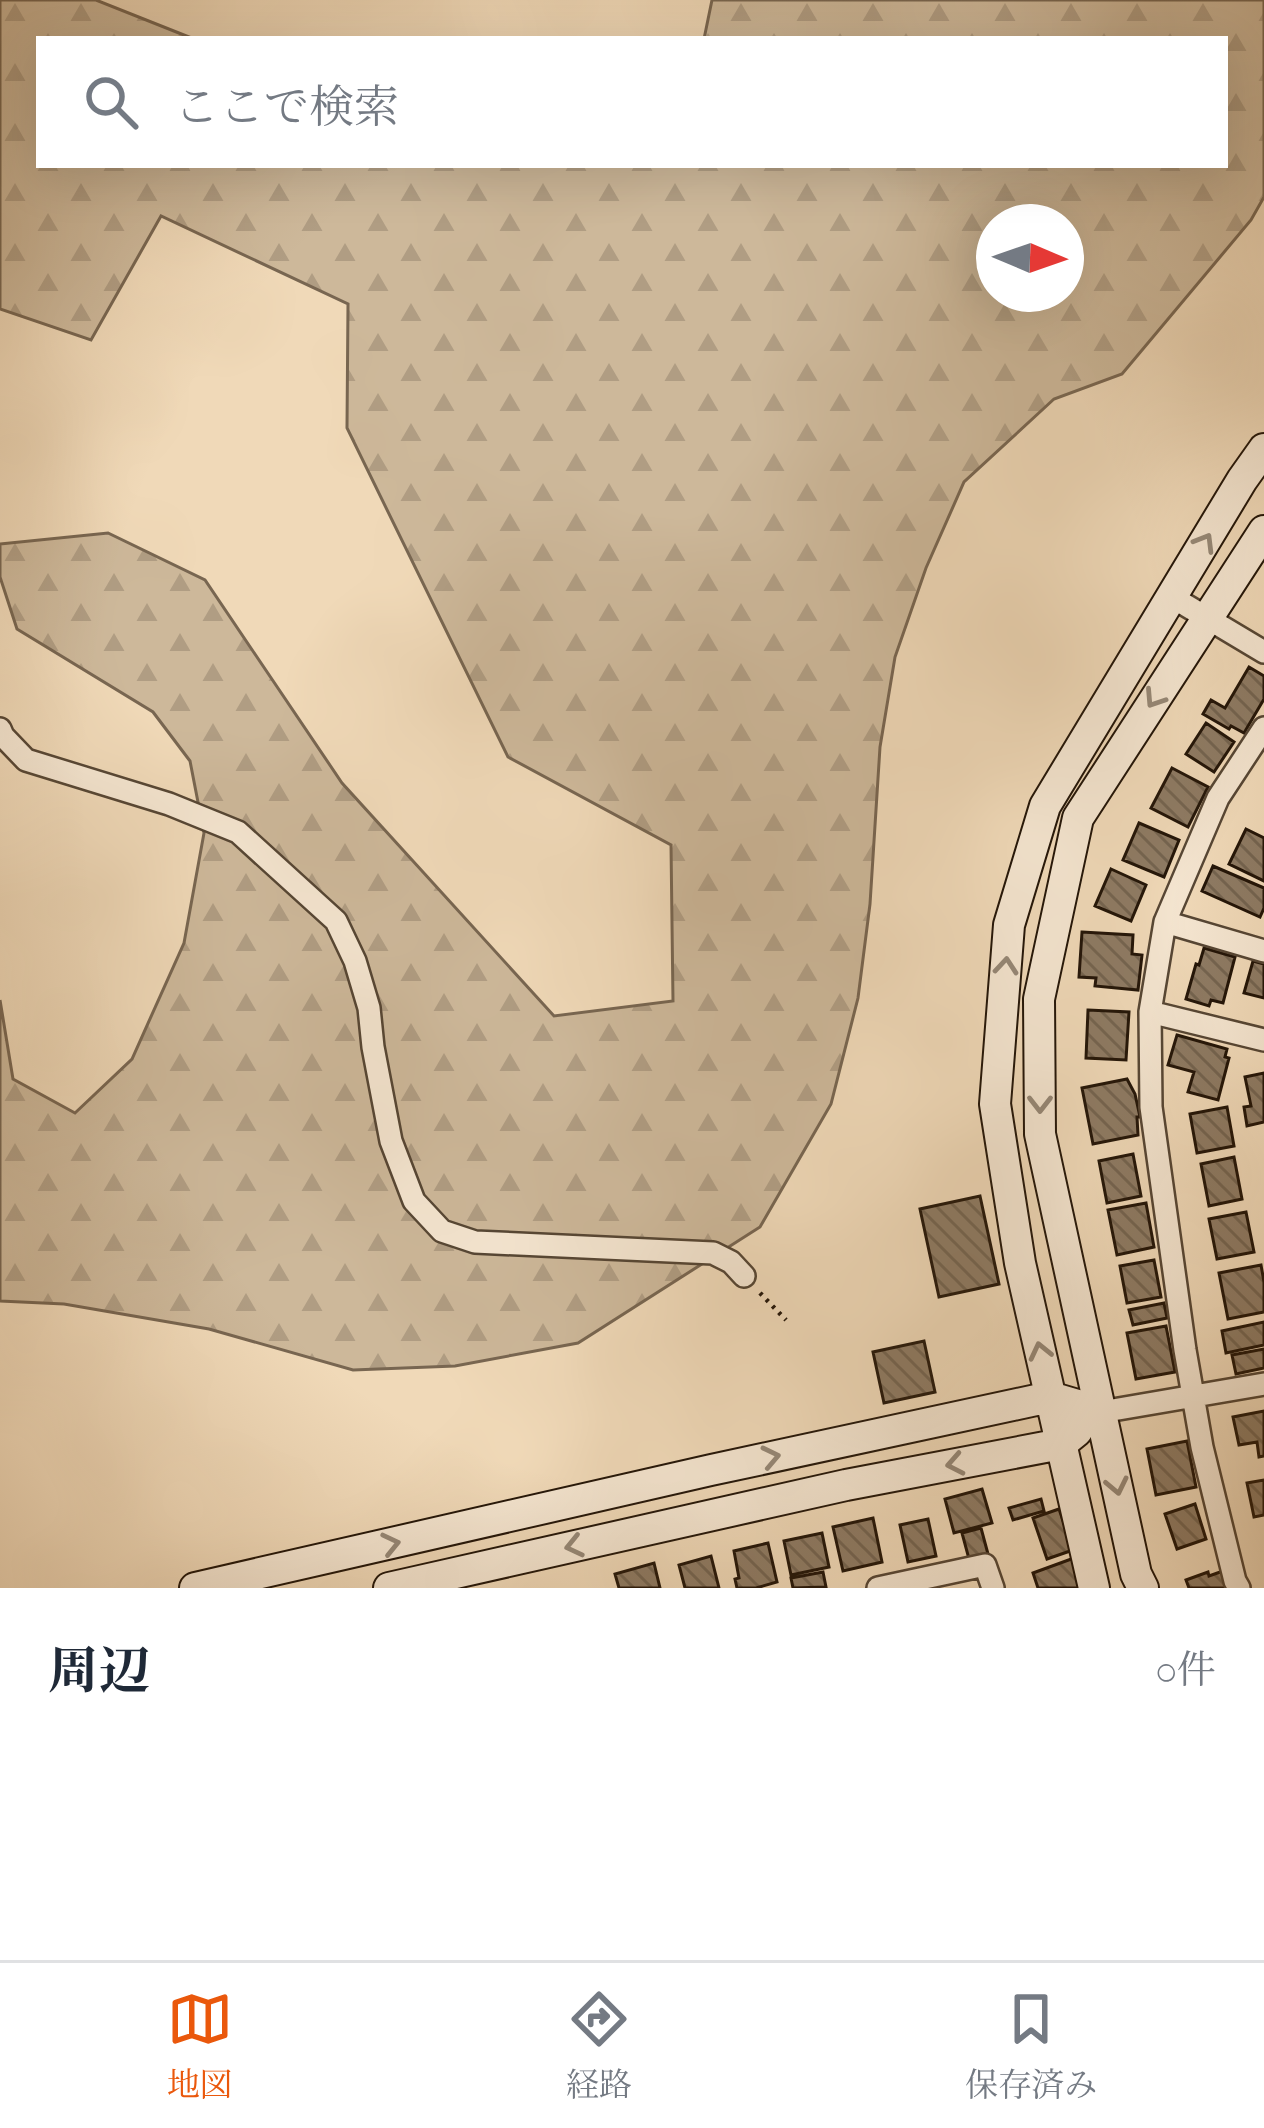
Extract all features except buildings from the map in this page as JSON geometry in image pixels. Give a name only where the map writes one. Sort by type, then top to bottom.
[{"type":"street","points":[[1094,1588],[1020,1263],[995,1104],[1010,925],[1045,806],[1264,449]]},
{"type":"street","points":[[1143,1588],[1136,1574],[1040,1134],[1039,1000],[1078,818],[1264,530]]},
{"type":"street","points":[[1172,597],[1264,652]]},
{"type":"street","points":[[1239,1588],[1202,1447],[1185,1350],[1151,1107],[1150,1012],[1165,922],[1218,798],[1264,728]]},
{"type":"street","points":[[0,729],[26,760],[169,804],[238,832],[336,922],[355,961],[369,1008],[391,1141],[415,1201],[442,1231],[475,1242],[713,1253],[744,1276]]},
{"type":"street","points":[[1165,922],[1264,951]]},
{"type":"street","points":[[1150,1012],[1264,1040]]},
{"type":"street","points":[[194,1588],[236,1584],[711,1470],[1050,1397],[1100,1412],[1264,1384]]},
{"type":"street","points":[[389,1588],[847,1485],[1061,1444],[1100,1412]]},
{"type":"street","points":[[878,1588],[985,1565],[993,1588]]},
{"type":"path","points":[[744,1276],[786,1320]]},
{"type":"green space","points":[[0,0],[96,0],[186,36],[36,36],[36,168],[1228,168],[1228,36],[705,36],[712,0],[1264,0],[1264,197],[1251,220],[1122,374],[1054,399],[964,482],[926,568],[895,657],[880,747],[870,904],[858,998],[831,1104],[760,1227],[578,1343],[455,1366],[353,1370],[209,1329],[64,1304],[0,1301],[0,1000],[13,1079],[75,1113],[132,1059],[184,943],[204,833],[190,761],[153,712],[17,629],[0,577],[0,544],[108,533],[205,580],[342,783],[554,1016],[673,1001],[671,845],[508,757],[347,428],[348,304],[161,216],[91,340],[0,309]]}]
